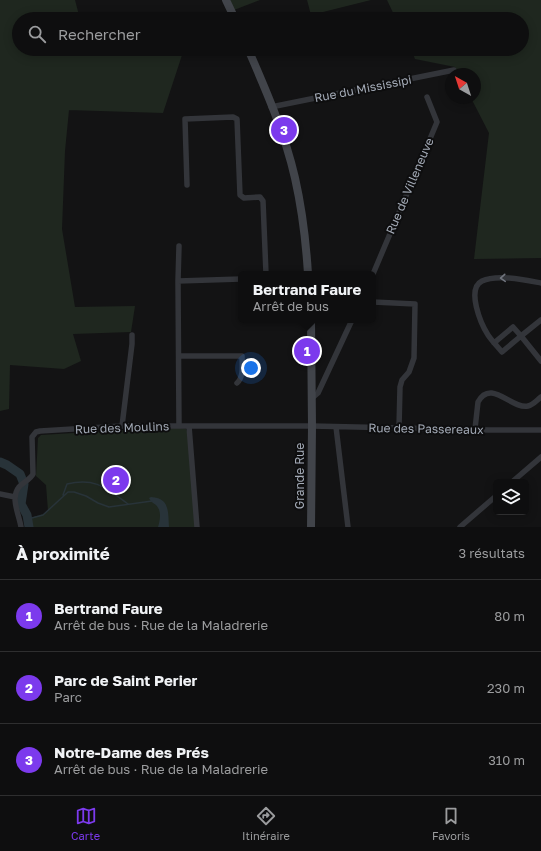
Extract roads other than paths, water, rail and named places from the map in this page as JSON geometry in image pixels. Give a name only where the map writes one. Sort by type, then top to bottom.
[{"type":"main road","points":[[226,0],[232,12]]},
{"type":"main road","points":[[251,56],[286,144],[295,177],[306,245],[308,271]]},
{"type":"main road","name":"Grande Rue","points":[[311,323],[311,527]]},
{"type":"street","name":"Rue du Mississipi","points":[[271,107],[445,72]]},
{"type":"street","name":"Rue de Villeneuve","points":[[374,271],[437,122],[428,97]]},
{"type":"street","points":[[187,184],[185,119],[233,117],[237,119],[240,195],[244,198],[260,197],[263,201],[266,271]]},
{"type":"street","points":[[179,246],[179,426]]},
{"type":"street","points":[[541,283],[513,278],[489,279],[482,281],[477,285],[475,296],[478,314],[487,334],[502,352],[541,320]]},
{"type":"street","points":[[178,281],[238,279]]},
{"type":"street","points":[[376,302],[415,304],[414,358],[409,372],[402,380],[400,387],[399,428]]},
{"type":"street","points":[[311,399],[318,393],[351,323]]},
{"type":"street","points":[[494,343],[513,327],[541,361]]},
{"type":"street","points":[[122,426],[132,335]]},
{"type":"street","points":[[179,356],[242,356],[242,376],[240,381],[237,383]]},
{"type":"street","points":[[475,429],[478,402],[480,398],[486,394],[496,394],[523,406],[528,406],[541,397]]},
{"type":"street","name":"Rue des Moulins","points":[[15,497],[17,489],[33,474],[32,437],[36,432],[122,426],[312,426]]},
{"type":"street","points":[[189,426],[197,527]]},
{"type":"street","name":"Rue des Passereaux","points":[[312,426],[541,430]]},
{"type":"street","points":[[336,427],[348,527]]},
{"type":"street","points":[[515,479],[541,457]]},
{"type":"street","points":[[0,494],[15,497],[21,527]]},
{"type":"street","points":[[460,527],[493,499]]},
{"type":"waterway","points":[[0,462],[20,474],[24,484],[21,504],[27,515],[29,527]]},
{"type":"waterway","points":[[63,495],[67,484],[77,482],[93,483],[100,485],[128,504]]},
{"type":"waterway","points":[[28,519],[43,515],[68,492],[74,492],[86,496],[109,507],[152,501]]},
{"type":"place","name":"Notre-Dame des Prés","points":[[284,130]]},
{"type":"place","name":"Bertrand Faure","points":[[307,351]]},
{"type":"place","name":"Parc de Saint Perier","points":[[116,480]]}]
